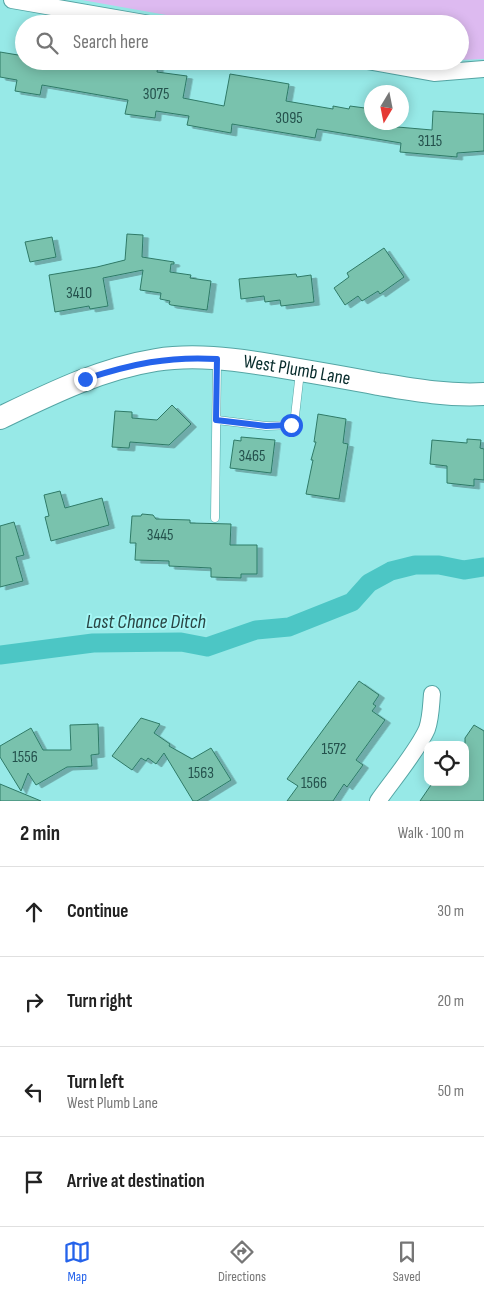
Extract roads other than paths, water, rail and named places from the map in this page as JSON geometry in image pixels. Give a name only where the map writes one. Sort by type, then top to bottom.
[{"type":"main road","name":"West Plumb Lane","points":[[0,418],[85,379],[120,368],[157,360],[194,358],[254,363],[436,394],[484,394]]},
{"type":"street","points":[[12,0],[98,15]]},
{"type":"street","points":[[417,70],[434,73],[484,69]]},
{"type":"street","points":[[378,801],[419,743],[431,713],[432,694]]},
{"type":"lane","points":[[215,518],[217,359]]},
{"type":"lane","points":[[216,420],[266,426],[291,425],[294,416],[300,370]]},
{"type":"waterway","name":"Last Chance Ditch","points":[[0,655],[93,643],[181,642],[207,647],[256,630],[289,627],[352,602],[369,583],[391,571],[415,565],[439,565],[464,570],[484,567]]}]
